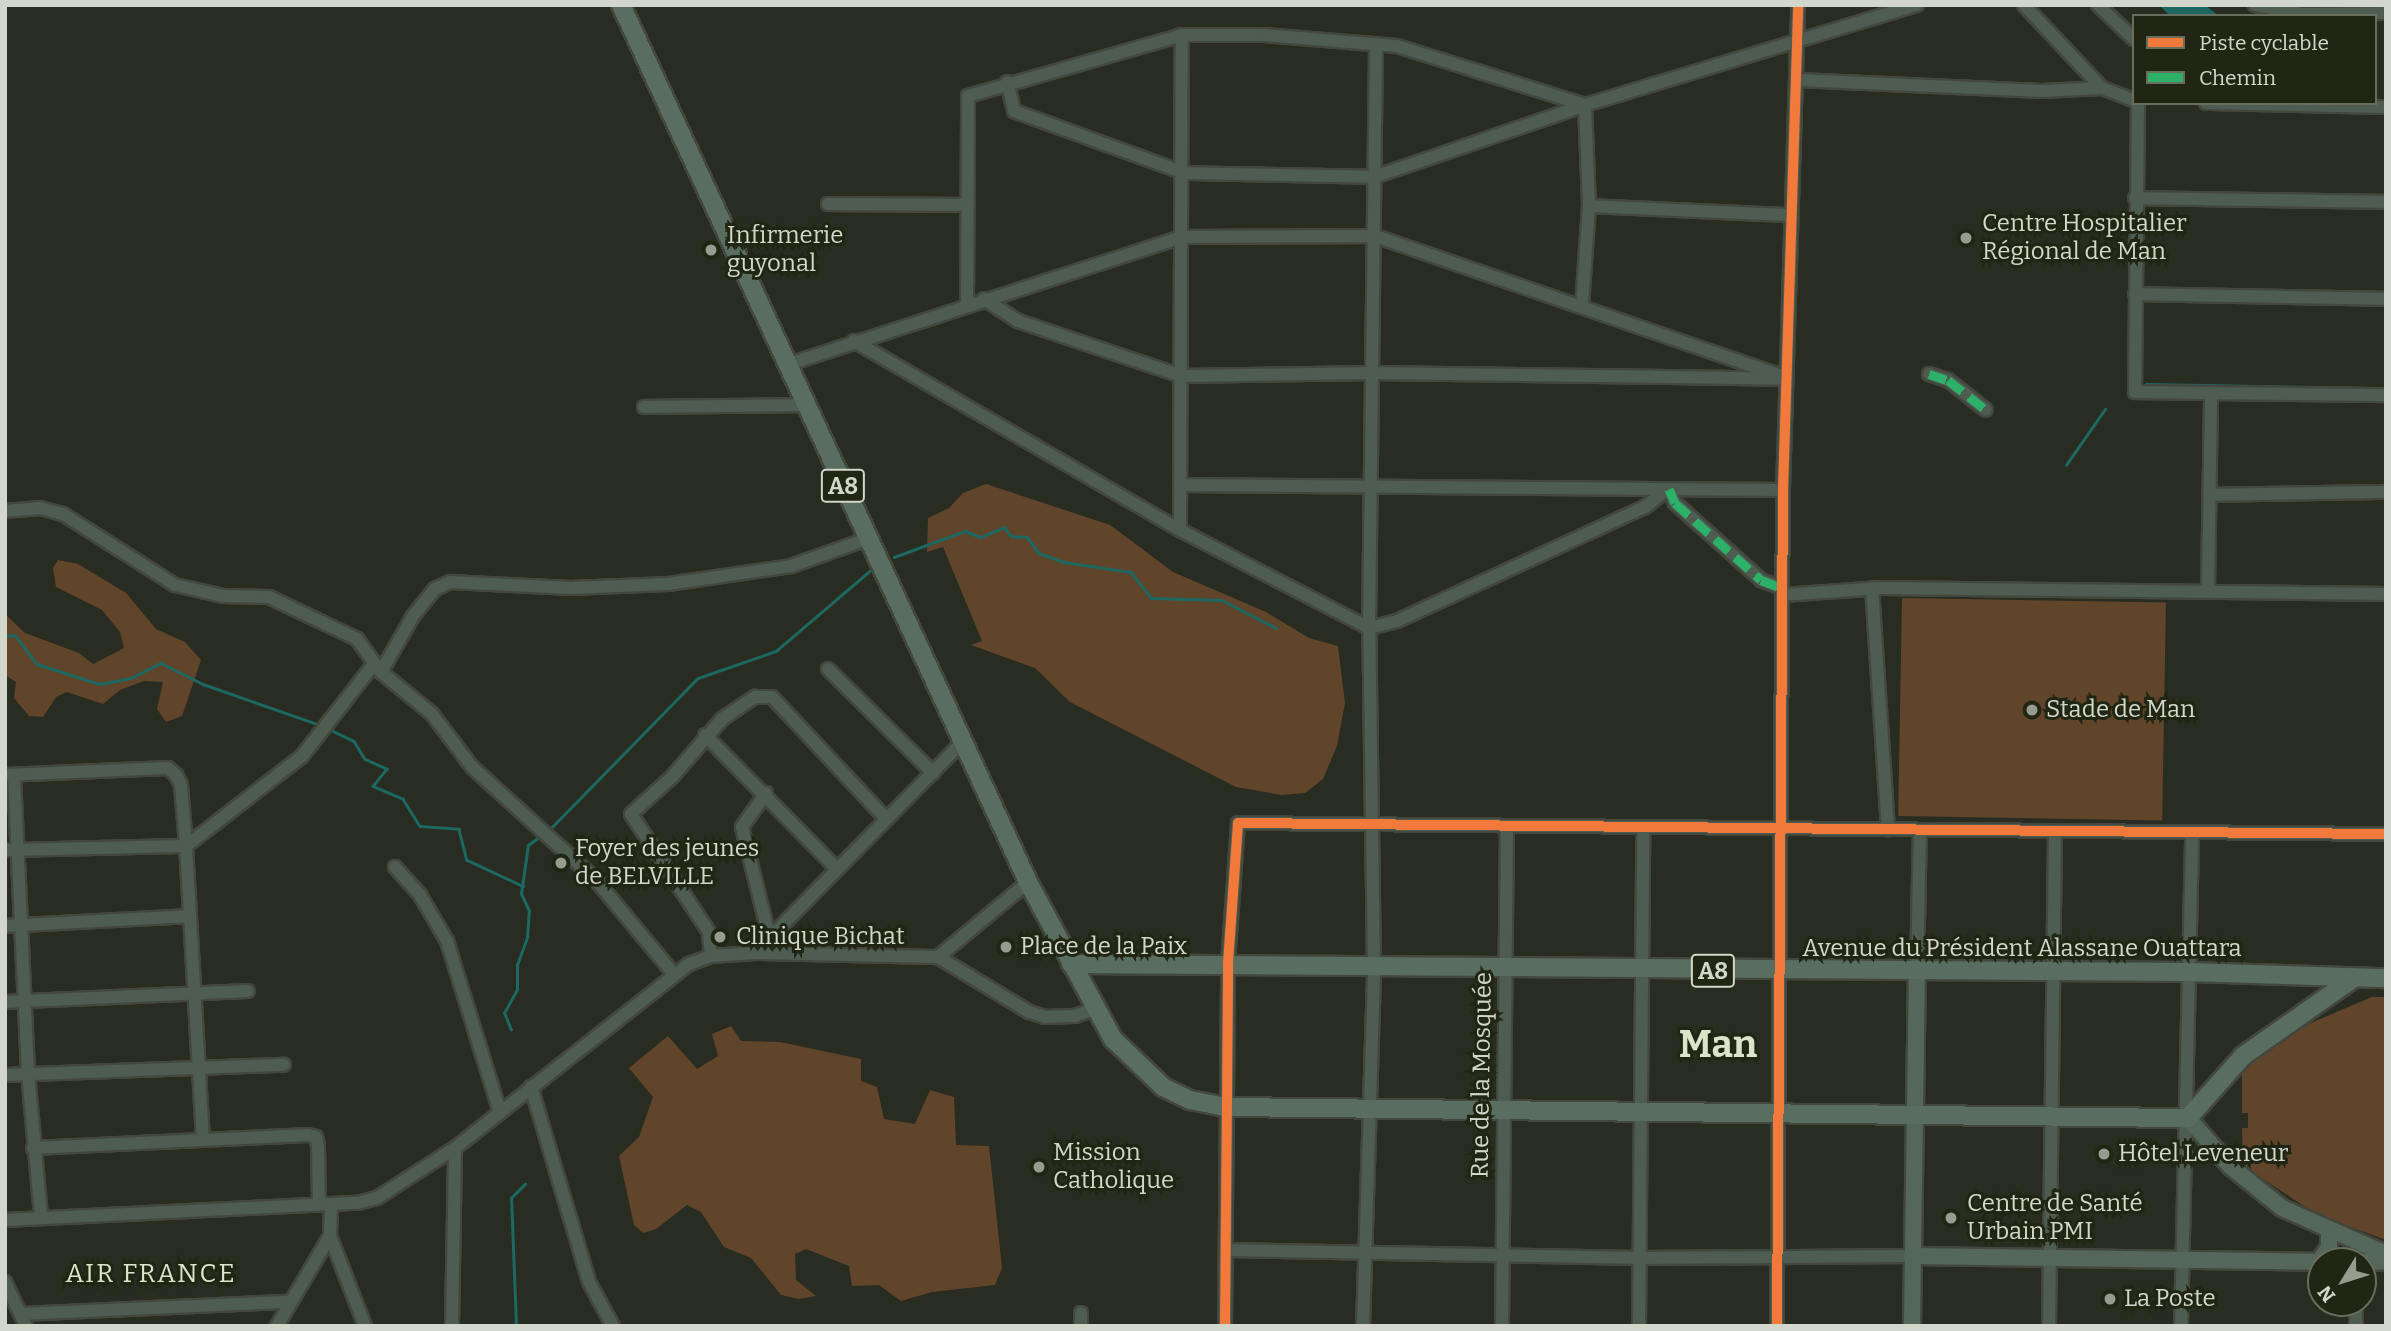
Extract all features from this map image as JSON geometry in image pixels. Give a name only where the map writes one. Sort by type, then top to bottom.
[{"type":"main road","name":"A8","points":[[621,5],[1028,882],[1094,1009],[1113,1039],[1163,1087],[1191,1100],[1226,1107],[2188,1118]]},
{"type":"main road","name":"Avenue du Président Alassane Ouattara","points":[[1071,964],[1228,963],[1778,972],[2190,972],[2386,978]]},
{"type":"main road","points":[[2188,1118],[2243,1056],[2354,978]]},
{"type":"street","points":[[1777,1326],[1775,1259],[1783,490],[1790,215],[1798,80],[1798,5]]},
{"type":"street","points":[[1007,82],[1014,111],[1184,173],[1374,177],[1585,105],[1797,44],[1917,5]]},
{"type":"street","points":[[2024,5],[2102,88],[2132,100]]},
{"type":"street","points":[[2098,5],[2132,37]]},
{"type":"street","points":[[2255,5],[2386,13]]},
{"type":"street","points":[[967,305],[965,104],[975,91],[1182,34],[1397,46],[1585,105]]},
{"type":"street","points":[[1180,530],[1184,173],[1182,34]]},
{"type":"street","points":[[1363,1326],[1363,1251],[1374,966],[1369,628],[1376,44]]},
{"type":"street","points":[[1798,80],[2042,91],[2102,88]]},
{"type":"street","points":[[1582,307],[1589,206],[1585,105]]},
{"type":"street","points":[[2136,105],[2134,392],[2386,395]]},
{"type":"street","points":[[2296,105],[2386,107]]},
{"type":"street","points":[[2135,198],[2386,202]]},
{"type":"street","points":[[828,204],[968,205]]},
{"type":"street","points":[[1589,206],[1790,215]]},
{"type":"street","points":[[786,365],[1183,236],[1375,236],[1785,378]]},
{"type":"street","points":[[2135,294],[2386,299]]},
{"type":"street","points":[[984,299],[1018,321],[1181,376],[1373,373],[1785,378]]},
{"type":"street","points":[[854,341],[1180,530],[1369,628],[1397,621],[1633,512],[1668,489]]},
{"type":"street","points":[[1929,374],[1948,380],[1986,410]]},
{"type":"street","points":[[2208,590],[2211,393]]},
{"type":"street","points":[[644,407],[805,405]]},
{"type":"street","points":[[1180,485],[1783,490]]},
{"type":"street","points":[[1668,489],[1675,503],[1761,580],[1782,592],[1872,588],[2386,594]]},
{"type":"street","points":[[2210,495],[2386,492]]},
{"type":"street","points":[[5,511],[40,508],[63,514],[175,585],[291,604],[358,639],[378,668],[421,702],[472,767],[595,879],[673,973]]},
{"type":"street","points":[[11,850],[186,846],[318,739],[378,668],[435,589],[450,582],[572,588],[668,584],[791,566],[867,538]]},
{"type":"street","points":[[1872,588],[1888,829]]},
{"type":"street","points":[[828,668],[933,773]]},
{"type":"street","points":[[711,956],[709,932],[631,814],[672,777],[705,735],[755,697],[772,696],[886,818]]},
{"type":"street","points":[[705,735],[766,793],[837,869]]},
{"type":"street","points":[[755,953],[769,935],[962,742]]},
{"type":"street","points":[[41,1217],[33,1148],[20,924],[11,850],[10,775],[168,768],[181,785],[203,1137]]},
{"type":"street","points":[[766,793],[742,827],[769,935]]},
{"type":"street","points":[[1225,1326],[1228,963],[1235,824],[1373,822],[1507,826],[2386,834]]},
{"type":"street","name":"Rue de la Mosquée","points":[[1502,1326],[1507,826]]},
{"type":"street","points":[[1639,1326],[1644,971],[1643,827]]},
{"type":"street","points":[[1912,1326],[1920,830]]},
{"type":"street","points":[[2049,1326],[2054,1116],[2052,972],[2055,831]]},
{"type":"street","points":[[2181,1326],[2186,1261],[2192,832]]},
{"type":"street","points":[[396,867],[420,895],[447,941],[500,1112]]},
{"type":"street","points":[[938,957],[1028,882]]},
{"type":"street","points":[[5,926],[190,916]]},
{"type":"street","points":[[5,1220],[325,1204],[377,1198],[455,1148],[673,973],[711,956],[755,953],[938,957],[1037,1014],[1075,1016],[1094,1009]]},
{"type":"street","points":[[5,1002],[195,991],[248,991]]},
{"type":"street","points":[[5,1075],[284,1065]]},
{"type":"street","points":[[531,1087],[589,1282],[613,1326]]},
{"type":"street","points":[[2188,1118],[2252,1186],[2282,1208],[2329,1232],[2386,1254]]},
{"type":"street","points":[[33,1148],[203,1137],[316,1137],[330,1236],[365,1326]]},
{"type":"street","points":[[452,1326],[455,1148]]},
{"type":"street","points":[[2329,1232],[2329,1247]]},
{"type":"street","points":[[277,1326],[288,1302],[330,1236]]},
{"type":"street","points":[[1226,1250],[1363,1251],[1502,1257],[1775,1259],[1912,1256],[2186,1261],[2209,1258],[2307,1262]]},
{"type":"street","points":[[5,1282],[24,1320],[288,1302]]},
{"type":"shaded area","points":[[986,484],[1110,525],[1173,572],[1266,612],[1309,638],[1338,646],[1345,703],[1337,746],[1323,779],[1305,793],[1282,795],[1236,787],[1070,702],[1035,668],[971,645],[982,641],[943,547],[927,552],[928,518],[949,508],[963,493]]},
{"type":"shaded area","points":[[58,560],[78,564],[126,593],[156,629],[185,642],[201,660],[182,716],[166,722],[157,709],[163,682],[144,681],[120,690],[103,704],[67,692],[56,697],[43,717],[29,716],[14,698],[16,682],[5,675],[5,614],[25,633],[79,653],[93,664],[124,648],[120,632],[102,610],[56,587],[53,568]]},
{"type":"shaded area","name":"Stade de Man","points":[[1902,598],[2166,603],[2162,821],[1898,816]]},
{"type":"shaded area","points":[[2372,997],[2386,997],[2386,1240],[2316,1214],[2243,1166],[2242,1128],[2248,1128],[2248,1113],[2242,1113],[2242,1069],[2299,1028]]},
{"type":"shaded area","points":[[731,1026],[741,1041],[780,1042],[861,1059],[861,1081],[877,1087],[884,1119],[915,1124],[930,1090],[954,1097],[956,1145],[989,1146],[1002,1268],[995,1285],[932,1292],[901,1301],[879,1285],[852,1286],[849,1266],[806,1249],[795,1254],[796,1280],[816,1296],[799,1299],[781,1295],[751,1258],[724,1247],[701,1212],[687,1205],[656,1229],[643,1233],[634,1225],[619,1156],[639,1137],[653,1097],[629,1068],[668,1036],[697,1069],[718,1056],[712,1034]]},
{"type":"water","points":[[2159,5],[2205,5],[2216,14],[2168,14]]},
{"type":"waterway","points":[[2146,384],[2386,388]]},
{"type":"waterway","points":[[2066,465],[2105,409]]},
{"type":"waterway","points":[[894,557],[965,531],[981,537],[1004,527],[1011,536],[1027,537],[1039,553],[1064,562],[1131,572],[1151,598],[1222,600],[1276,628]]},
{"type":"waterway","points":[[550,829],[698,678],[776,651],[871,570]]},
{"type":"waterway","points":[[5,636],[15,635],[37,664],[100,684],[131,678],[161,663],[203,684],[320,725]]},
{"type":"waterway","points":[[329,729],[354,741],[365,759],[387,769],[373,786],[403,799],[420,826],[459,829],[467,860],[523,886]]},
{"type":"waterway","points":[[511,1030],[504,1013],[517,990],[517,965],[527,937],[529,911],[521,894],[528,845],[538,838]]},
{"type":"waterway","points":[[516,1326],[511,1198],[525,1184]]},
{"type":"marked path","points":[[1929,374],[1948,380],[1986,410]]},
{"type":"marked path","points":[[1669,489],[1675,503],[1761,580],[1782,588]]},
{"type":"cycle path","points":[[1777,1326],[1783,490],[1798,5]]},
{"type":"cycle path","points":[[1225,1326],[1228,963],[1238,823],[2386,834]]},
{"type":"place","name":"Centre Hospitalier Régional de Man","points":[[1966,238]]},
{"type":"place","name":"Infirmerie guyonal","points":[[711,250]]},
{"type":"place","name":"Stade de Man","points":[[2032,710]]},
{"type":"place","name":"Foyer des jeunes de BELVILLE","points":[[561,863]]},
{"type":"place","name":"Clinique Bichat","points":[[720,937]]},
{"type":"place","name":"Place de la Paix","points":[[1006,947]]},
{"type":"place","name":"Hôtel Leveneur","points":[[2104,1154]]},
{"type":"place","name":"Mission Catholique","points":[[1039,1167]]},
{"type":"place","name":"Centre de Santé Urbain PMI","points":[[1951,1218]]},
{"type":"place","name":"La Poste","points":[[2110,1299]]},
{"type":"district","name":"Man","points":[[1718,1045]]},
{"type":"district","name":"AIR FRANCE","points":[[151,1274]]}]
